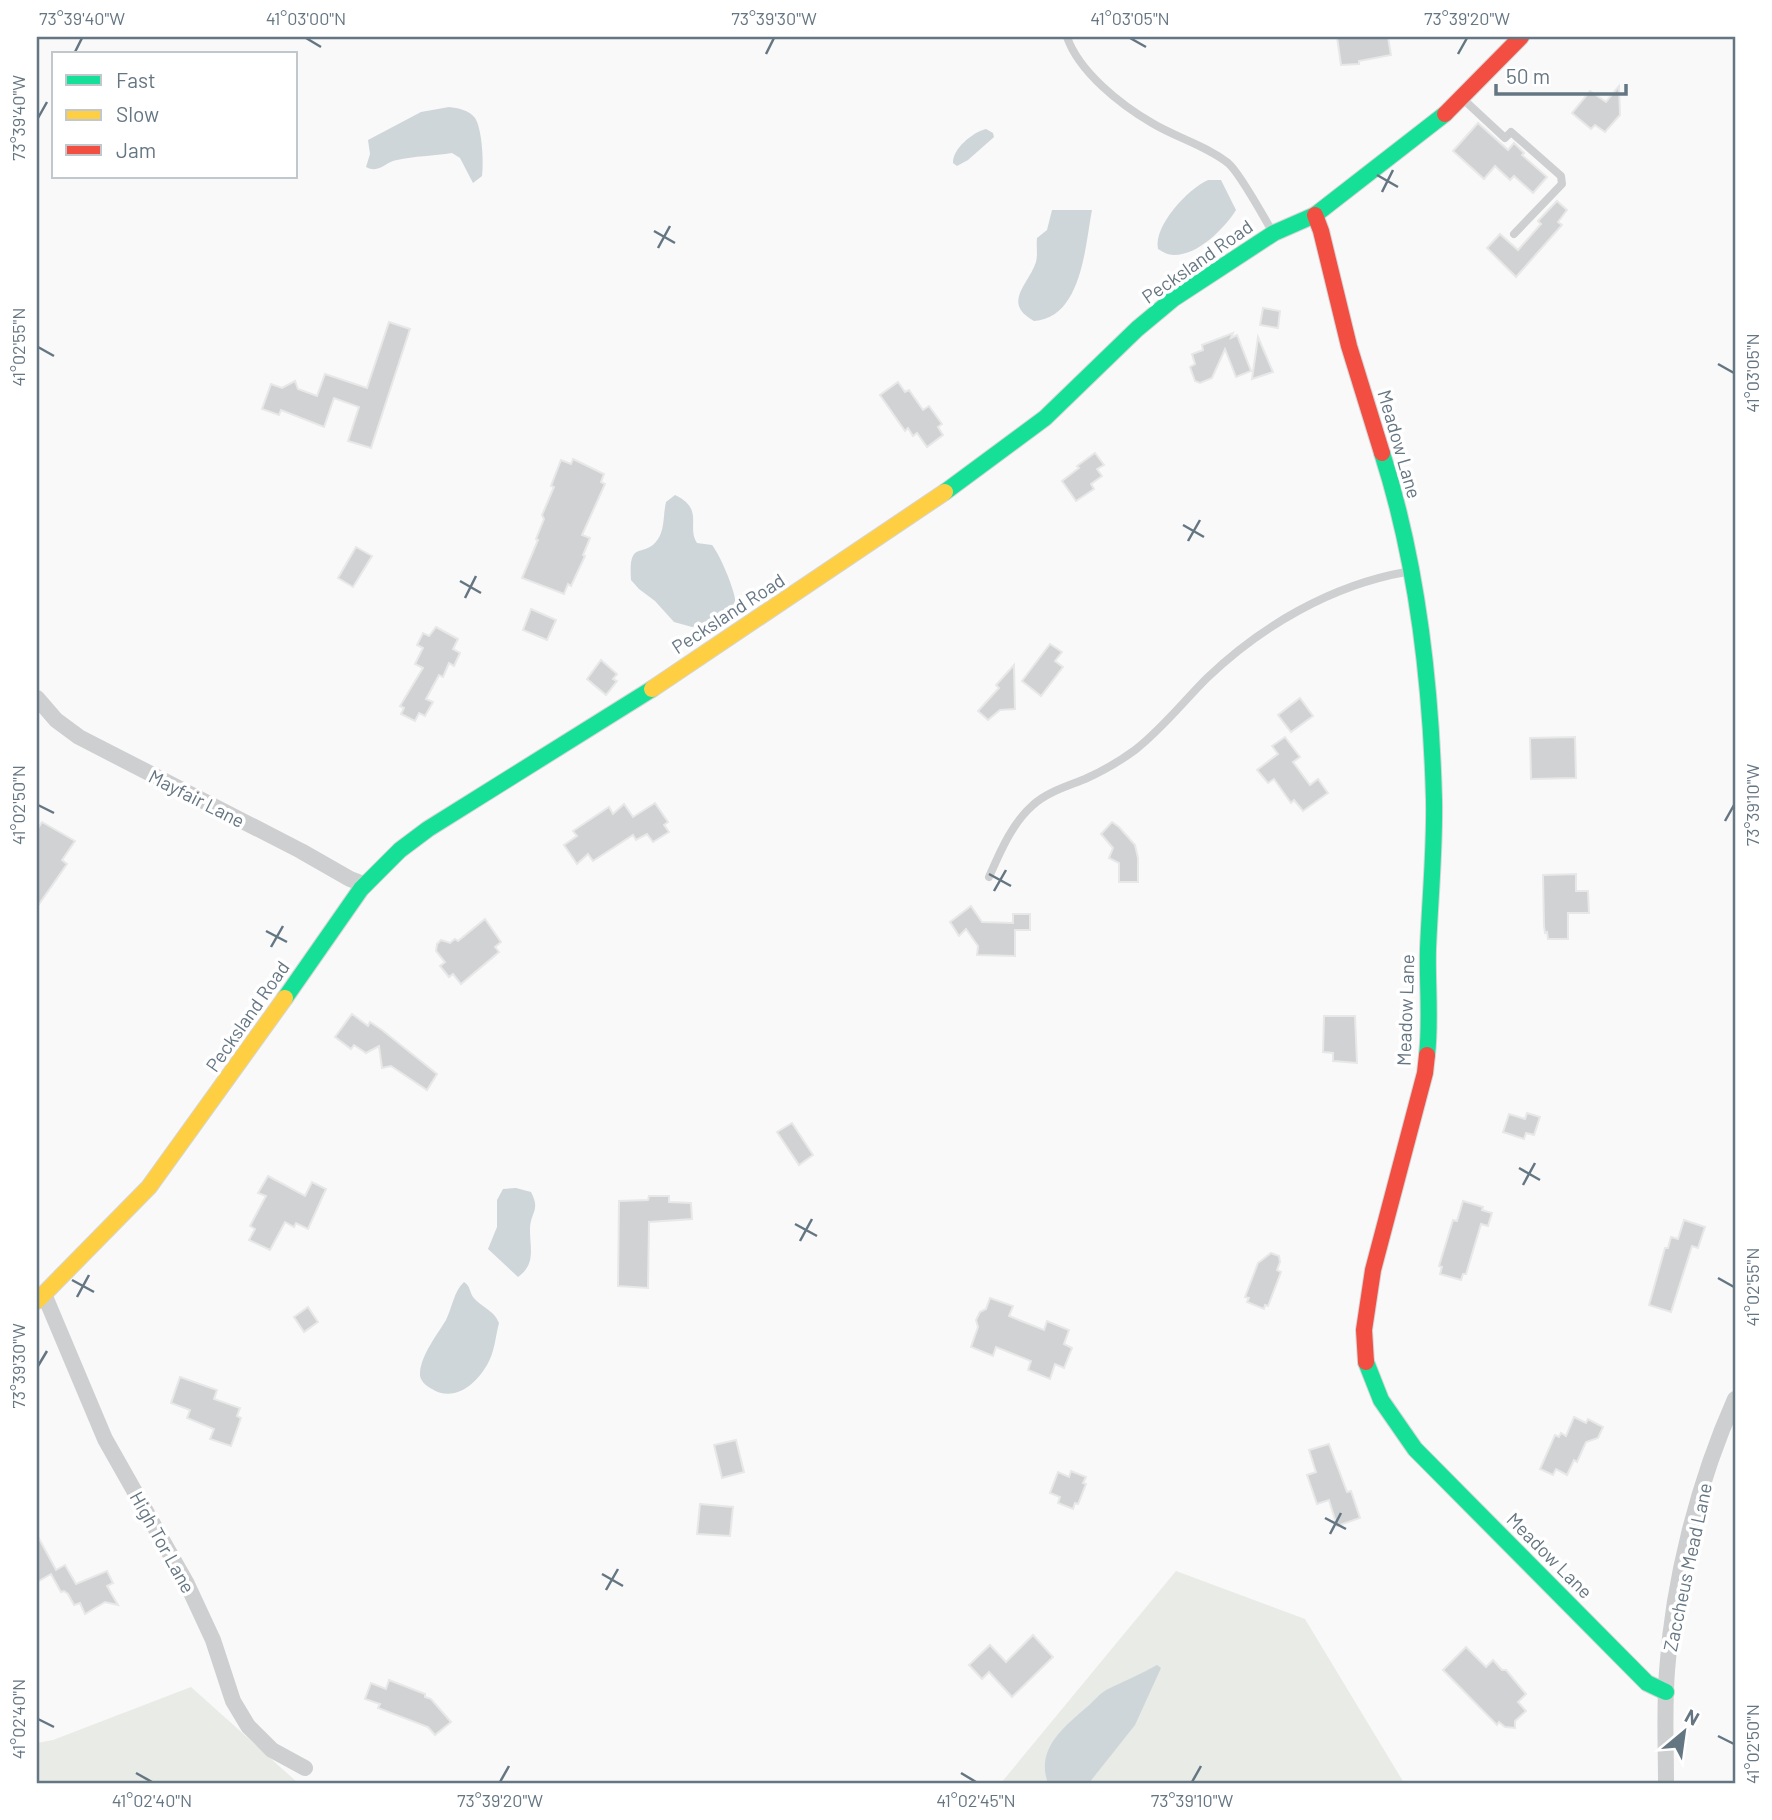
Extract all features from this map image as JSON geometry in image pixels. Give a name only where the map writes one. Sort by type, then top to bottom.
[{"type":"street","name":"Pecksland Road","points":[[41,1297],[149,1187],[366,886],[391,858],[428,829],[664,681],[915,514],[1045,418],[1137,328],[1173,299],[1274,233],[1315,215],[1449,111],[1521,37]]},
{"type":"street","name":"Meadow Lane","points":[[1315,215],[1349,346],[1389,474],[1402,530],[1423,649],[1432,753],[1428,1047],[1425,1073],[1379,1241],[1367,1303],[1363,1339],[1368,1368],[1396,1425],[1415,1449],[1647,1683],[1666,1692]]},
{"type":"street","name":"Mayfair Lane","points":[[37,698],[56,720],[79,737],[366,886]]},
{"type":"street","name":"High Tor Lane","points":[[41,1297],[105,1438],[187,1584],[213,1640],[233,1701],[248,1726],[272,1750],[305,1768]]},
{"type":"street","name":"Zaccheus Mead Lane","points":[[1666,1783],[1666,1692],[1676,1601],[1690,1533],[1715,1445],[1735,1399]]},
{"type":"lane","points":[[1065,37],[1089,72],[1113,96],[1153,124],[1195,142],[1230,165],[1274,233]]},
{"type":"lane","points":[[1462,98],[1506,138],[1511,132],[1561,176],[1562,184],[1514,234]]},
{"type":"lane","points":[[989,877],[1019,820],[1033,804],[1106,769],[1138,748],[1207,678],[1268,629],[1355,584],[1409,571]]},
{"type":"shaded area","points":[[449,107],[473,115],[479,129],[483,170],[482,176],[473,183],[460,158],[452,153],[397,160],[375,169],[366,167],[370,154],[368,140],[421,112]]},
{"type":"shaded area","points":[[986,129],[993,133],[994,137],[968,160],[957,166],[953,163],[956,152],[964,142]]},
{"type":"shaded area","points":[[1208,180],[1221,180],[1236,210],[1231,217],[1210,240],[1192,251],[1174,255],[1158,249],[1158,240],[1166,219],[1191,191]]},
{"type":"shaded area","points":[[1052,210],[1092,210],[1083,260],[1072,294],[1050,317],[1034,321],[1024,314],[1018,300],[1036,262],[1037,238],[1047,230]]},
{"type":"shaded area","points":[[675,495],[690,506],[697,543],[712,545],[726,571],[735,599],[727,621],[715,620],[692,627],[674,622],[631,580],[632,558],[638,551],[653,545],[658,539],[663,526],[666,502]]},
{"type":"shaded area","points":[[516,1188],[531,1192],[535,1203],[530,1224],[530,1261],[518,1277],[488,1249],[497,1227],[497,1200],[503,1189]]},
{"type":"shaded area","points":[[464,1282],[473,1297],[494,1315],[499,1323],[492,1355],[480,1375],[458,1392],[441,1393],[423,1382],[420,1376],[421,1366]]},
{"type":"shaded area","points":[[1176,1571],[1305,1619],[1404,1783],[1001,1783]]},
{"type":"shaded area","points":[[1157,1665],[1161,1668],[1135,1725],[1089,1783],[1048,1783],[1046,1759],[1054,1739],[1062,1730],[1105,1691]]},
{"type":"shaded area","points":[[191,1687],[298,1783],[37,1783],[37,1743],[53,1740]]},
{"type":"building","points":[[1337,37],[1388,37],[1391,55],[1359,61],[1359,64],[1341,65]]},
{"type":"building","points":[[1619,86],[1620,115],[1605,132],[1595,125],[1591,129],[1572,113],[1590,91],[1606,102]]},
{"type":"building","points":[[1478,123],[1508,150],[1514,143],[1524,153],[1522,155],[1547,177],[1533,193],[1514,176],[1510,180],[1495,166],[1484,179],[1453,151]]},
{"type":"building","points":[[1557,201],[1567,210],[1558,222],[1562,225],[1516,277],[1487,248],[1500,234],[1518,250],[1541,224],[1538,221]]},
{"type":"building","points":[[1263,308],[1280,311],[1278,328],[1260,325]]},
{"type":"building","points":[[389,322],[410,329],[371,448],[348,441],[359,407],[334,398],[324,427],[281,410],[279,415],[262,409],[271,384],[282,388],[295,381],[298,389],[317,396],[325,374],[367,388]]},
{"type":"building","points":[[1233,333],[1231,338],[1237,335],[1251,371],[1236,377],[1225,349],[1212,378],[1200,383],[1195,381],[1190,367],[1195,364],[1192,354],[1203,350],[1202,345]]},
{"type":"building","points":[[1258,337],[1273,372],[1252,379]]},
{"type":"building","points":[[898,382],[905,392],[909,390],[923,410],[929,406],[942,424],[938,427],[943,435],[927,447],[917,433],[913,436],[908,428],[905,431],[880,395]]},
{"type":"building","points":[[1095,453],[1104,465],[1097,469],[1102,476],[1091,484],[1094,489],[1076,501],[1062,481]]},
{"type":"building","points":[[573,459],[604,474],[601,482],[605,484],[582,535],[590,538],[583,555],[585,556],[571,586],[568,584],[564,594],[522,578],[538,540],[536,539],[544,519],[542,515],[554,487],[551,486],[561,460],[571,464]]},
{"type":"building","points":[[356,547],[372,556],[353,587],[338,578]]},
{"type":"building","points":[[531,609],[556,620],[547,640],[523,630]]},
{"type":"building","points":[[436,627],[458,639],[453,649],[460,653],[454,666],[449,663],[443,677],[439,675],[426,699],[433,702],[425,716],[419,713],[415,721],[401,714],[404,708],[400,706],[423,668],[415,664],[423,648],[417,645],[423,633],[429,636]]},
{"type":"building","points":[[1050,644],[1062,652],[1055,661],[1063,667],[1041,696],[1022,681]]},
{"type":"building","points":[[601,660],[617,674],[613,679],[617,681],[606,695],[587,679]]},
{"type":"building","points":[[1014,665],[1015,709],[1000,710],[988,720],[978,711],[999,688],[996,685]]},
{"type":"building","points":[[1300,698],[1313,716],[1291,732],[1278,715]]},
{"type":"building","points":[[1285,737],[1300,757],[1293,762],[1310,785],[1318,779],[1328,793],[1303,811],[1294,800],[1291,803],[1274,779],[1268,783],[1257,770],[1278,754],[1272,746]]},
{"type":"building","points":[[1575,737],[1576,778],[1531,779],[1530,738]]},
{"type":"building","points":[[655,803],[668,822],[664,825],[669,832],[653,842],[647,834],[636,840],[633,835],[593,861],[588,854],[577,864],[564,845],[577,836],[573,831],[609,807],[613,814],[624,804],[633,817]]},
{"type":"building","points":[[42,822],[75,841],[62,860],[67,864],[37,907],[37,830]]},
{"type":"building","points":[[1112,822],[1135,845],[1138,882],[1119,882],[1119,863],[1109,858],[1113,848],[1101,834]]},
{"type":"building","points":[[1576,874],[1576,891],[1588,891],[1589,913],[1568,913],[1568,939],[1548,939],[1544,926],[1543,875]]},
{"type":"building","points":[[971,906],[982,922],[1013,923],[1013,914],[1030,914],[1030,930],[1015,930],[1015,956],[977,955],[978,946],[966,929],[959,936],[950,922]]},
{"type":"building","points":[[485,919],[501,942],[495,947],[499,952],[461,984],[453,974],[449,977],[440,966],[445,962],[436,951],[437,944],[441,940],[450,943],[455,939],[458,941]]},
{"type":"building","points":[[352,1014],[368,1026],[370,1022],[382,1030],[437,1074],[427,1090],[391,1066],[382,1068],[379,1046],[366,1053],[354,1045],[351,1049],[335,1037]]},
{"type":"building","points":[[1324,1016],[1355,1016],[1357,1063],[1333,1061],[1333,1053],[1323,1052]]},
{"type":"building","points":[[1527,1113],[1540,1117],[1534,1135],[1526,1133],[1524,1139],[1503,1132],[1509,1114],[1525,1119]]},
{"type":"building","points":[[792,1123],[813,1155],[799,1165],[777,1132]]},
{"type":"building","points":[[268,1176],[305,1196],[312,1182],[326,1189],[308,1229],[296,1223],[294,1227],[285,1222],[270,1250],[249,1240],[255,1229],[250,1226],[266,1196],[258,1193]]},
{"type":"building","points":[[649,1196],[669,1196],[669,1202],[691,1203],[692,1219],[649,1222],[648,1288],[618,1286],[619,1201],[648,1200]]},
{"type":"building","points":[[1463,1201],[1483,1207],[1482,1210],[1492,1213],[1488,1226],[1481,1224],[1466,1274],[1463,1274],[1461,1280],[1440,1274],[1442,1267],[1439,1266],[1453,1220],[1457,1221]]},
{"type":"building","points":[[1684,1220],[1705,1227],[1698,1248],[1692,1246],[1671,1312],[1649,1305],[1665,1248],[1668,1248],[1671,1237],[1678,1239]]},
{"type":"building","points":[[1271,1253],[1279,1256],[1277,1270],[1281,1272],[1268,1306],[1265,1305],[1264,1309],[1247,1302],[1249,1298],[1245,1297],[1258,1263]]},
{"type":"building","points":[[990,1298],[1013,1306],[1009,1316],[1044,1330],[1047,1321],[1069,1330],[1064,1344],[1072,1348],[1064,1368],[1055,1364],[1050,1379],[1028,1370],[1031,1361],[996,1347],[993,1356],[971,1347],[978,1327],[976,1320],[980,1312],[986,1309]]},
{"type":"building","points":[[308,1307],[318,1322],[304,1332],[294,1317]]},
{"type":"building","points":[[180,1377],[217,1390],[214,1399],[240,1408],[237,1416],[241,1418],[231,1446],[210,1439],[214,1429],[187,1418],[190,1410],[171,1403]]},
{"type":"building","points":[[1574,1417],[1586,1423],[1588,1419],[1603,1427],[1598,1438],[1586,1442],[1577,1462],[1574,1460],[1567,1475],[1556,1469],[1553,1475],[1540,1469],[1555,1435],[1559,1437],[1561,1433],[1566,1436]]},
{"type":"building","points":[[736,1440],[744,1472],[722,1478],[714,1445]]},
{"type":"building","points":[[1329,1444],[1347,1492],[1351,1491],[1360,1518],[1337,1526],[1329,1500],[1317,1504],[1307,1475],[1316,1472],[1309,1450]]},
{"type":"building","points":[[1071,1471],[1086,1477],[1078,1504],[1075,1503],[1073,1509],[1058,1503],[1060,1497],[1050,1493],[1058,1472],[1069,1477]]},
{"type":"building","points":[[700,1504],[733,1507],[730,1536],[697,1534]]},
{"type":"building","points":[[37,1535],[56,1570],[65,1565],[76,1584],[107,1571],[113,1583],[107,1586],[118,1605],[105,1602],[85,1614],[80,1603],[74,1605],[68,1594],[61,1592],[51,1574],[37,1582]]},
{"type":"building","points":[[1033,1635],[1053,1657],[1012,1697],[989,1672],[982,1679],[969,1665],[990,1645],[1006,1662]]},
{"type":"building","points":[[1466,1647],[1486,1667],[1493,1660],[1502,1670],[1506,1670],[1526,1694],[1518,1702],[1526,1711],[1515,1721],[1515,1728],[1505,1727],[1499,1722],[1497,1725],[1443,1670]]},
{"type":"building","points":[[389,1680],[425,1694],[451,1722],[435,1735],[428,1727],[378,1708],[380,1704],[365,1699],[371,1683],[386,1689]]},
{"type":"traffic: fast","points":[[945,492],[1045,418],[1137,329],[1173,299],[1274,233],[1315,215],[1445,114]]},
{"type":"traffic: fast","points":[[1382,453],[1413,580],[1430,713],[1434,818],[1428,949],[1427,1055]]},
{"type":"traffic: fast","points":[[285,998],[361,889],[400,850],[428,829],[652,689]]},
{"type":"traffic: fast","points":[[1366,1362],[1381,1400],[1415,1449],[1647,1683],[1666,1692]]},
{"type":"traffic: slow","points":[[652,689],[945,492]]},
{"type":"traffic: slow","points":[[37,1301],[149,1187],[285,998]]},
{"type":"traffic: jam","points":[[1445,114],[1521,37]]},
{"type":"traffic: jam","points":[[1315,215],[1349,346],[1382,453]]},
{"type":"traffic: jam","points":[[1366,1362],[1364,1330],[1373,1270],[1425,1073],[1427,1055]]}]
